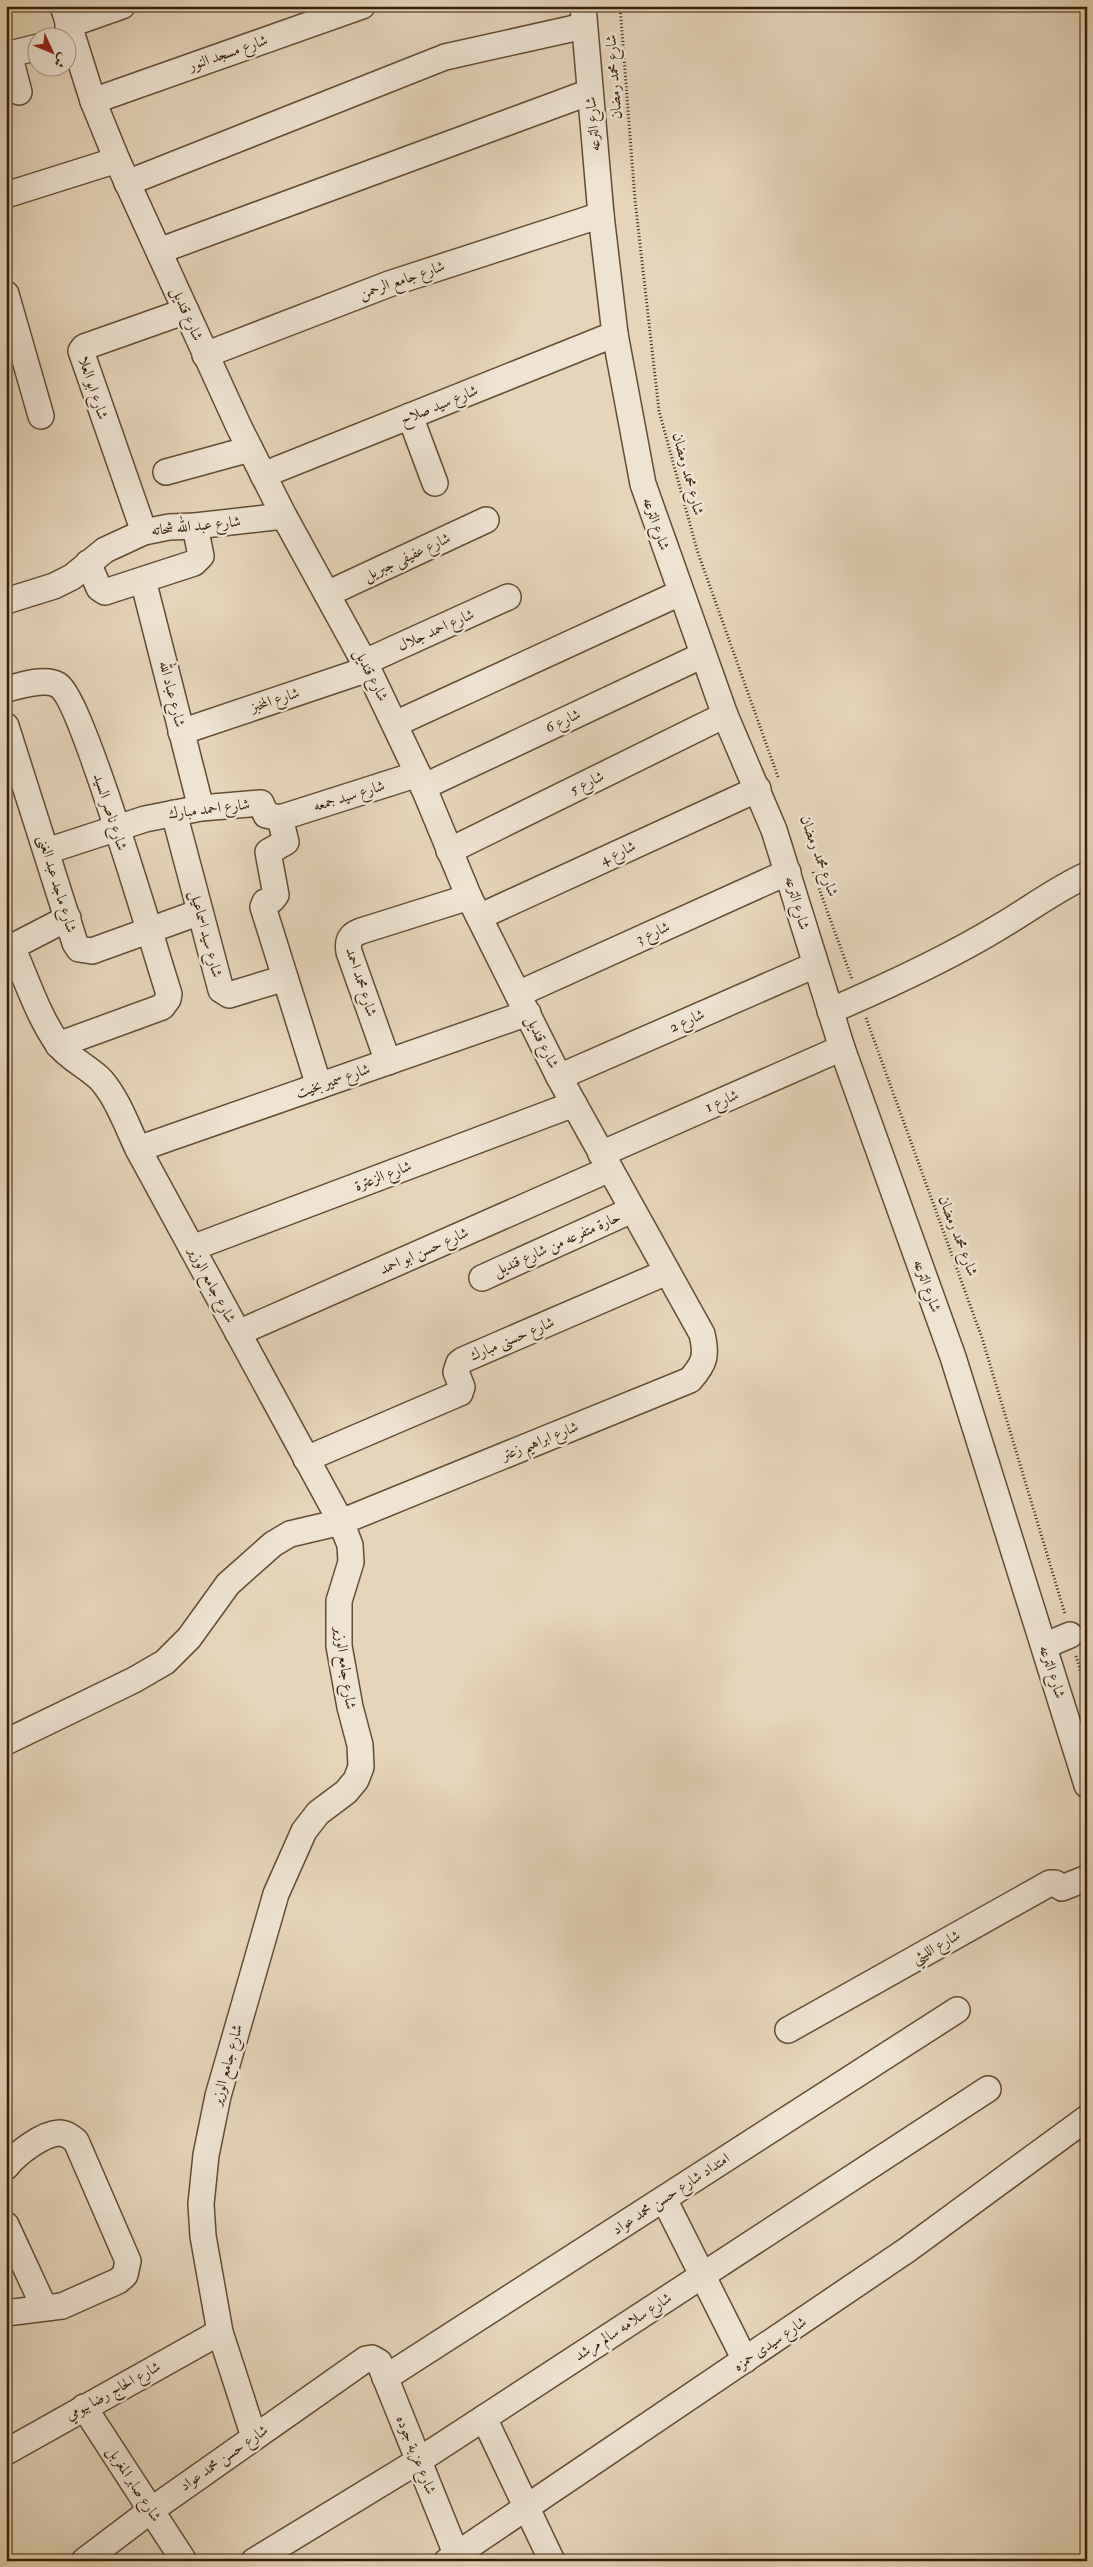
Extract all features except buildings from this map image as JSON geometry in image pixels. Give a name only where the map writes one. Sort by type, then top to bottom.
[{"type":"street","points":[[68,27],[122,6]]},
{"type":"street","name":"شارع مسجد النور","points":[[93,101],[362,6]]},
{"type":"street","points":[[127,183],[445,57],[583,16]]},
{"type":"street","name":"شارع الترعه","points":[[583,16],[615,334],[643,484],[680,593],[725,715],[769,787],[800,870],[815,965],[842,1048],[952,1357],[1087,1785]]},
{"type":"street","name":"شارع قنديل","points":[[68,27],[93,101],[117,160],[205,355],[250,449],[284,516],[367,665],[420,780],[474,907],[559,1077],[702,1334]]},
{"type":"street","points":[[19,92],[7,55],[28,50]]},
{"type":"street","points":[[159,251],[590,92]]},
{"type":"street","points":[[6,195],[117,160]]},
{"type":"street","name":"شارع جامع الرحمن","points":[[205,355],[389,284],[602,215]]},
{"type":"street","points":[[6,294],[41,416]]},
{"type":"street","name":"شارع ابو العلا","points":[[144,532],[80,351],[84,347],[186,311]]},
{"type":"street","name":"شارع سيد صلاح","points":[[263,475],[615,334]]},
{"type":"street","points":[[410,416],[434,483]]},
{"type":"street","points":[[166,472],[250,449]]},
{"type":"street","name":"شارع عبد الله شحاته","points":[[6,601],[54,586],[72,577],[88,563],[123,540],[144,532],[169,527],[284,516]]},
{"type":"street","name":"شارع عفيفى جبريل","points":[[327,594],[486,520]]},
{"type":"street","points":[[88,563],[98,588],[105,592],[143,580],[197,561],[201,556],[195,526]]},
{"type":"street","name":"شارع عباد الله","points":[[143,580],[201,808]]},
{"type":"street","points":[[395,724],[680,593]]},
{"type":"street","name":"شارع احمد جلال","points":[[367,665],[508,598]]},
{"type":"street","name":"شارع 6","points":[[420,780],[703,655]]},
{"type":"street","name":"شارع المخبز","points":[[181,732],[367,665]]},
{"type":"street","name":"شارع ناصر السيد","points":[[6,689],[47,682],[57,685],[66,691],[90,750],[169,994],[162,1007],[58,1045]]},
{"type":"street","name":"شارع 5","points":[[449,851],[725,715]]},
{"type":"street","name":"شارع ماجد عبد الغنى","points":[[6,726],[75,943],[79,949],[85,951],[200,912]]},
{"type":"street","name":"شارع سيد جمعه","points":[[280,818],[420,780]]},
{"type":"street","name":"شارع 4","points":[[474,907],[769,787]]},
{"type":"street","name":"شارع احمد مبارك","points":[[47,851],[115,827],[201,808],[260,803],[266,815],[280,818]]},
{"type":"street","name":"شارع سيد اسماعيل","points":[[174,813],[221,990],[224,994],[234,994],[285,978]]},
{"type":"street","points":[[280,818],[283,823],[286,842],[268,852],[276,896],[263,904],[319,1086]]},
{"type":"street","name":"شارع 3","points":[[523,1004],[800,870]]},
{"type":"street","points":[[830,1011],[940,960],[1001,926],[1061,887],[1087,875]]},
{"type":"street","name":"شارع محمد احمد","points":[[388,1062],[349,952],[348,942],[353,934],[361,931],[474,907]]},
{"type":"street","points":[[9,948],[68,918]]},
{"type":"street","name":"شارع جامع الوزير","points":[[9,948],[58,1045],[102,1081],[114,1099],[138,1149],[341,1522],[350,1545],[351,1562],[339,1601],[339,1646],[350,1707],[360,1746],[361,1767],[356,1780],[346,1792],[318,1813],[304,1831],[276,1894],[218,2096],[206,2155],[201,2204],[203,2236],[220,2332],[254,2438]]},
{"type":"street","name":"شارع 2","points":[[559,1077],[815,965]]},
{"type":"street","name":"شارع سمير بخيت","points":[[138,1149],[388,1062],[523,1004]]},
{"type":"street","name":"شارع 1","points":[[606,1162],[842,1048]]},
{"type":"street","name":"شارع الزعترة","points":[[192,1248],[574,1104]]},
{"type":"street","name":"شارع حسن ابو احمد","points":[[238,1333],[606,1162]]},
{"type":"street","name":"حارة متفرعه من شارع قنديل","points":[[482,1278],[632,1210]]},
{"type":"street","name":"شارع حسنى مبارك","points":[[306,1459],[460,1393],[462,1387],[456,1372],[459,1363],[463,1360],[667,1272]]},
{"type":"street","name":"شارع ابراهيم زعتر","points":[[6,1742],[134,1680],[165,1662],[189,1638],[228,1584],[273,1544],[290,1534],[341,1522],[690,1380],[702,1367],[706,1350],[702,1334]]},
{"type":"street","points":[[1044,1646],[1070,1635]]},
{"type":"street","name":"شارع الليثي","points":[[788,2030],[1050,1883],[1064,1887],[1087,1878]]},
{"type":"street","name":"امتداد شارع حسن محمد عواد","points":[[385,2378],[957,2010]]},
{"type":"street","name":"شارع سلامه سالم مرشد","points":[[254,2561],[484,2418],[988,2089]]},
{"type":"street","name":"شارع سيدى حمزه","points":[[454,2558],[907,2250],[1087,2118]]},
{"type":"street","points":[[6,2167],[29,2145],[58,2133],[68,2135],[76,2141],[128,2261],[125,2275],[118,2281],[62,2306],[6,2313]]},
{"type":"street","points":[[664,2199],[745,2360]]},
{"type":"street","points":[[6,2226],[44,2307]]},
{"type":"street","name":"شارع الحاج رضا بيومي","points":[[6,2452],[220,2332]]},
{"type":"street","name":"شارع عزبة جوده","points":[[366,2358],[377,2360],[385,2378],[454,2558]]},
{"type":"street","name":"شارع حسن محمد عواد","points":[[84,2561],[150,2511],[366,2358]]},
{"type":"street","name":"شارع صابر المغربل","points":[[84,2407],[184,2561]]},
{"type":"street","points":[[484,2418],[552,2561]]},
{"type":"path","name":"شارع محمد رمضان","points":[[620,6],[635,200],[659,411],[697,550],[769,787]]},
{"type":"path","name":"شارع محمد رمضان","points":[[800,870],[859,998],[982,1338],[1062,1598],[1070,1635],[1087,1694]]}]
